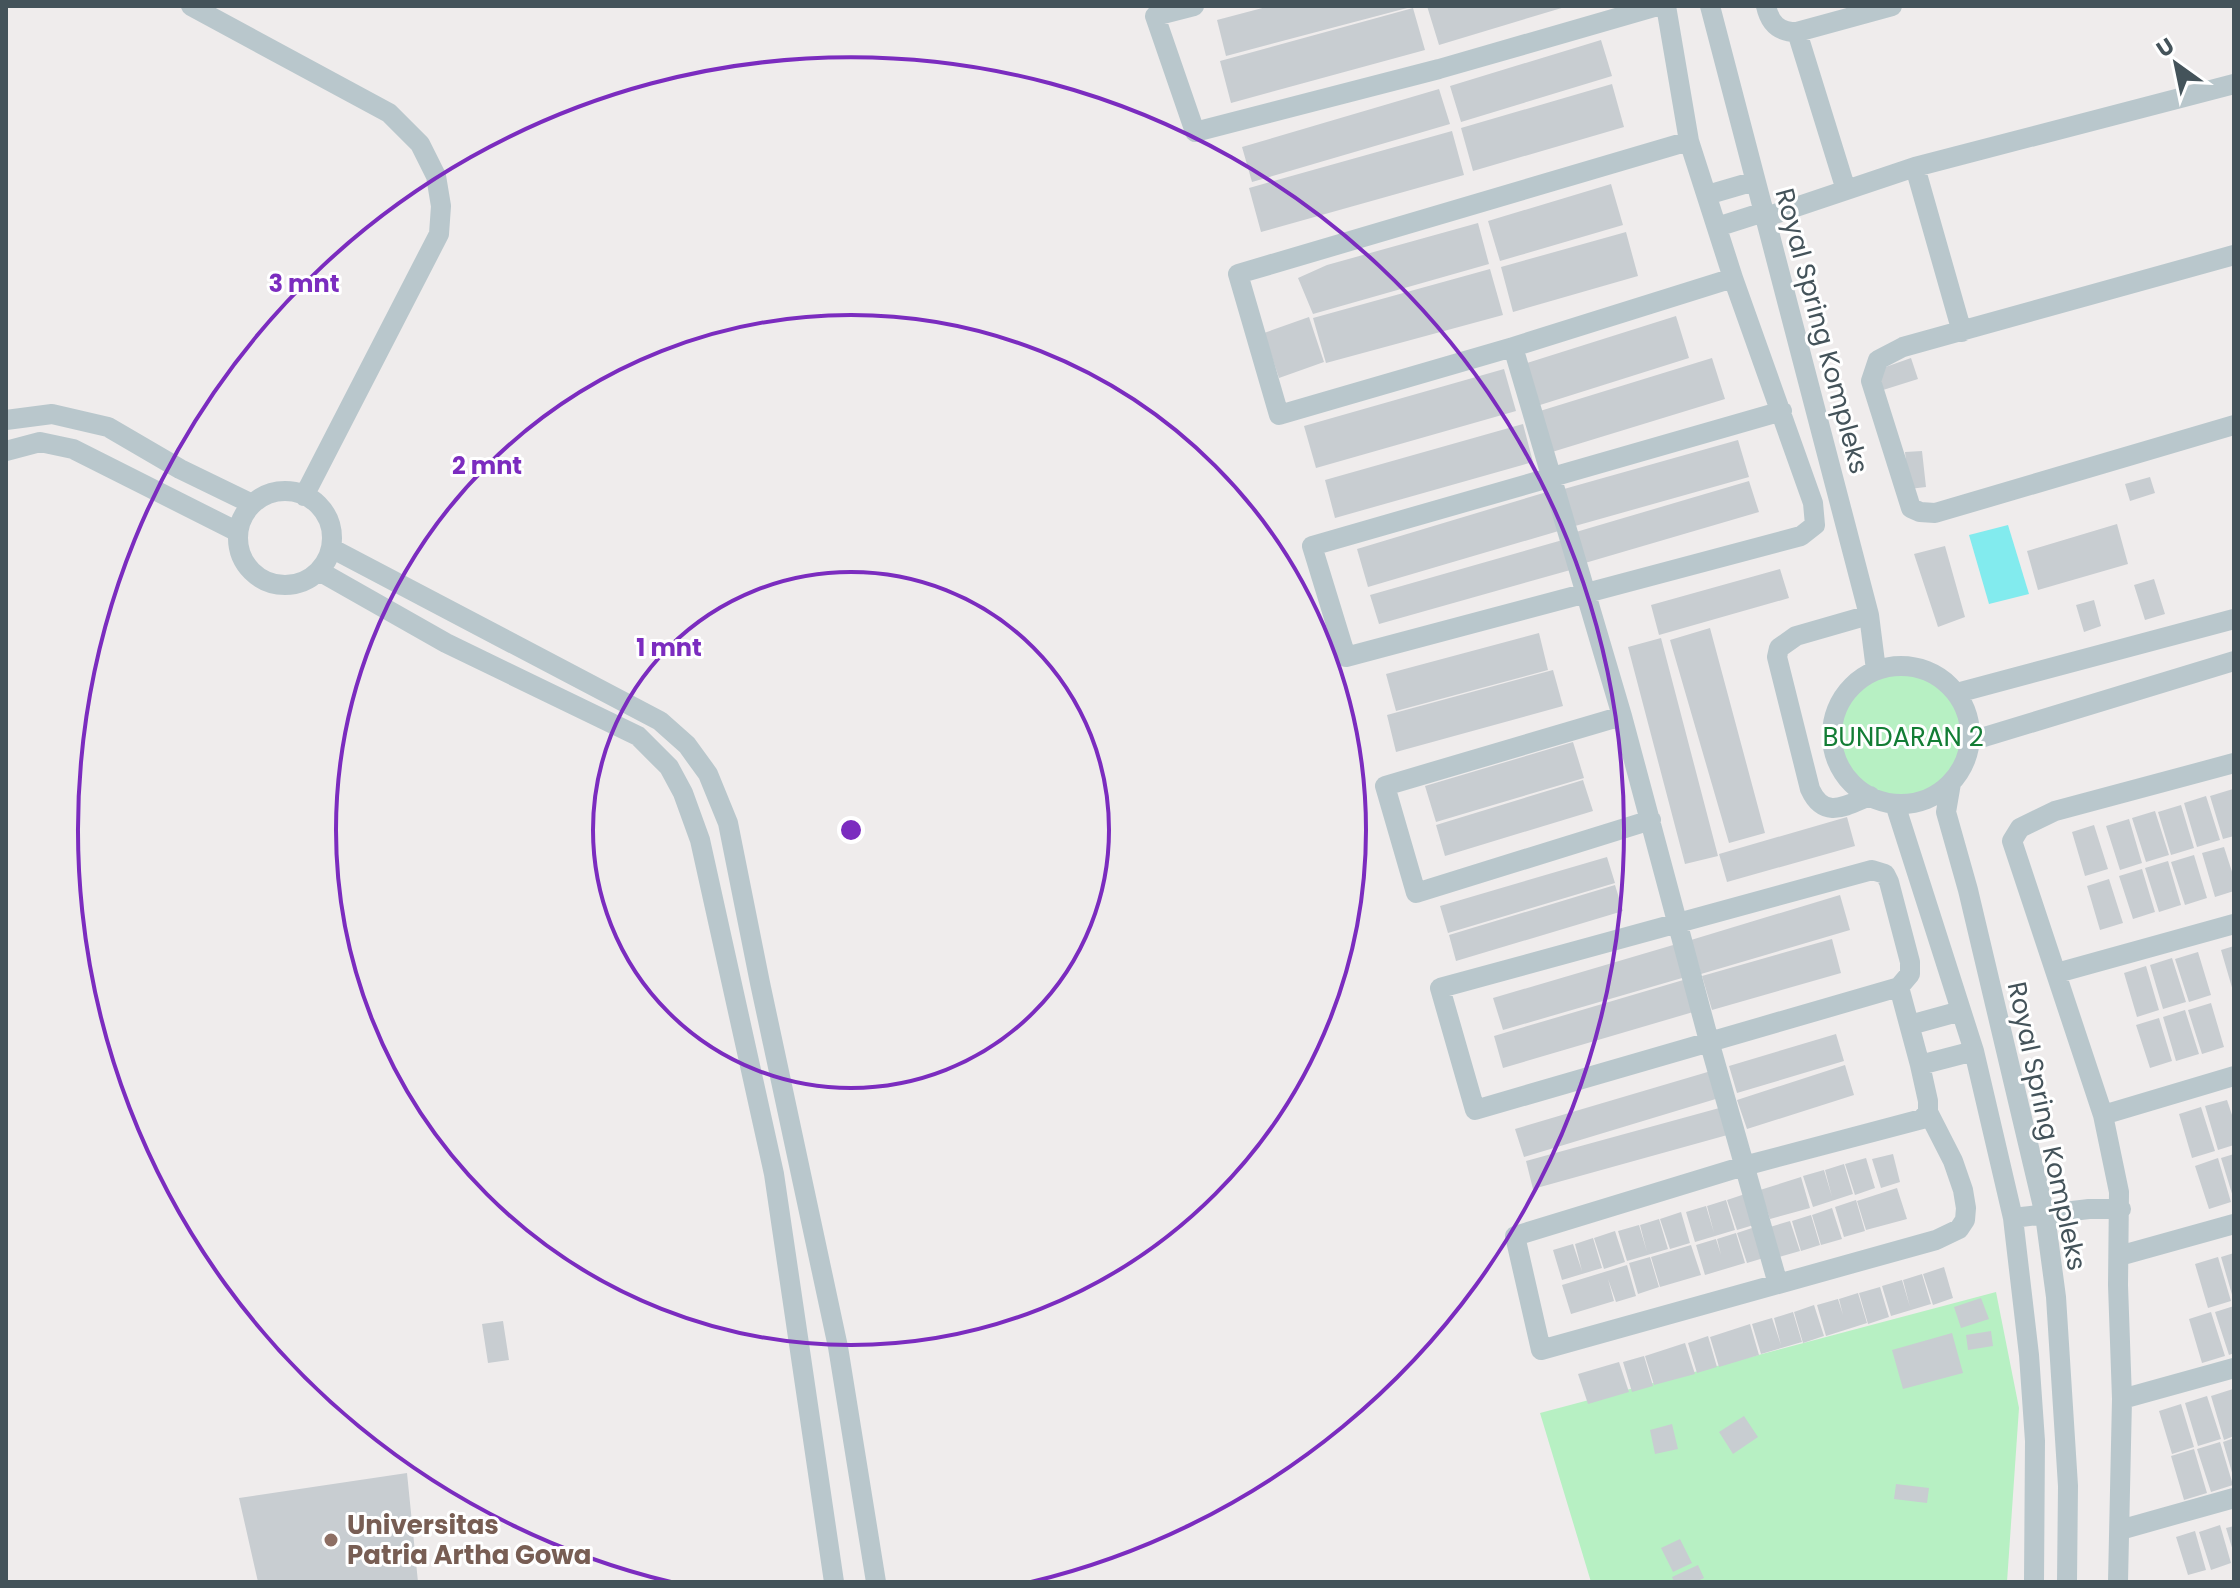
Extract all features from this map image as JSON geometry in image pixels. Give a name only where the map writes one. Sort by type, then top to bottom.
[{"type":"street","points":[[191,6],[389,113],[420,144],[436,176],[441,206],[439,234],[304,496]]},
{"type":"street","points":[[1194,6],[1153,11],[1195,132],[1439,69],[1658,6]]},
{"type":"street","points":[[1666,6],[1689,141],[1733,278],[1782,411],[1816,516],[1815,525],[1809,532],[1346,657],[1312,546],[1782,411]]},
{"type":"street","name":"Royal Spring Kompleks","points":[[1710,6],[1869,615],[1876,670]]},
{"type":"street","points":[[1766,6],[1776,26],[1784,32],[1797,32],[1892,6]]},
{"type":"street","points":[[1797,32],[1846,190]]},
{"type":"street","points":[[1717,227],[1915,167],[2234,84]]},
{"type":"street","points":[[1689,141],[1238,274],[1279,415],[1513,347],[1733,278]]},
{"type":"street","points":[[1915,167],[1962,332]]},
{"type":"street","points":[[1707,195],[1755,181]]},
{"type":"street","points":[[2234,255],[1903,347],[1878,360],[1871,381],[1911,508],[1920,512],[1935,513],[2234,425]]},
{"type":"street","points":[[1513,347],[1622,716],[1778,1284]]},
{"type":"street","points":[[6,420],[52,414],[108,427],[180,469],[252,504]]},
{"type":"street","points":[[6,451],[40,442],[73,449],[238,532]]},
{"type":"street","points":[[282,491],[313,499],[324,511],[331,526],[331,548],[319,571],[293,585],[264,581],[252,572],[243,561],[238,546],[238,532],[252,504],[266,495],[282,491]]},
{"type":"street","points":[[331,548],[660,721],[687,745],[708,774],[728,823],[838,1347],[876,1582]]},
{"type":"street","points":[[319,571],[446,643],[638,736],[669,767],[683,793],[700,840],[774,1174],[834,1582]]},
{"type":"street","points":[[1869,615],[1796,636],[1779,648],[1777,657],[1815,800],[1823,807],[1832,809],[1870,796]]},
{"type":"street","points":[[1957,693],[2234,619]]},
{"type":"street","points":[[1971,741],[2234,661]]},
{"type":"street","points":[[1901,666],[1927,670],[1957,693],[1968,716],[1971,741],[1960,771],[1951,783],[1925,799],[1895,804],[1870,796],[1858,789],[1841,770],[1832,732],[1838,706],[1864,676],[1876,670],[1901,666]]},
{"type":"street","points":[[1622,716],[1385,786],[1416,893],[1651,820]]},
{"type":"street","points":[[2118,1582],[2122,1399],[2118,1299],[2119,1192],[2103,1115],[2012,841],[2015,834],[2034,819],[2055,811],[2234,763]]},
{"type":"street","name":"Royal Spring Kompleks","points":[[1951,783],[1946,812],[2045,1215],[2056,1297],[2068,1486],[2067,1582]]},
{"type":"street","name":"Royal Spring Kompleks","points":[[1895,804],[1974,1051],[2013,1218],[2029,1355],[2035,1441],[2034,1582]]},
{"type":"street","points":[[1872,870],[1885,874],[1889,882],[1912,969],[1899,987],[1475,1110],[1440,988],[1872,870]]},
{"type":"street","points":[[2057,973],[2234,924]]},
{"type":"street","points":[[1899,987],[1920,1065],[1928,1112],[1953,1161],[1963,1190],[1965,1220],[1959,1229],[1936,1240],[1541,1350],[1515,1236],[1744,1166],[1922,1119],[1928,1112]]},
{"type":"street","points":[[1910,1025],[1961,1011]]},
{"type":"street","points":[[1920,1065],[1974,1051]]},
{"type":"street","points":[[2103,1115],[2234,1076]]},
{"type":"street","points":[[2013,1218],[2089,1209],[2121,1209]]},
{"type":"street","points":[[2119,1256],[2234,1224]]},
{"type":"street","points":[[2122,1399],[2234,1368]]},
{"type":"street","points":[[2120,1530],[2234,1498]]},
{"type":"green space","name":"BUNDARAN 2","points":[[1900,672],[1924,676],[1944,690],[1958,710],[1962,734],[1958,758],[1944,778],[1924,792],[1900,796],[1876,792],[1856,778],[1842,758],[1838,734],[1842,710],[1856,690],[1876,676]]},
{"type":"green space","points":[[1996,1292],[2019,1408],[2007,1582],[1591,1582],[1540,1413]]},
{"type":"water","points":[[2008,525],[2029,594],[1989,604],[1969,535]]},
{"type":"building","points":[[1270,6],[1411,7],[1226,56],[1217,20]]},
{"type":"building","points":[[1427,6],[1565,6],[1565,7],[1439,45]]},
{"type":"building","points":[[1413,8],[1425,50],[1231,103],[1220,61]]},
{"type":"building","points":[[1601,40],[1612,76],[1461,122],[1450,86]]},
{"type":"building","points":[[1612,84],[1624,127],[1473,171],[1461,128]]},
{"type":"building","points":[[1439,89],[1450,124],[1252,182],[1242,147]]},
{"type":"building","points":[[1452,131],[1464,175],[1261,232],[1249,188]]},
{"type":"building","points":[[1611,184],[1623,225],[1500,261],[1488,221]]},
{"type":"building","points":[[1478,223],[1489,264],[1313,314],[1298,278],[1327,265]]},
{"type":"building","points":[[1626,232],[1638,276],[1513,312],[1501,267]]},
{"type":"building","points":[[1490,269],[1503,315],[1326,363],[1313,318]]},
{"type":"building","points":[[1676,316],[1689,358],[1540,405],[1527,363]]},
{"type":"building","points":[[1309,317],[1324,362],[1279,378],[1264,333]]},
{"type":"building","points":[[1712,358],[1725,399],[1552,452],[1540,411]]},
{"type":"building","points":[[1911,358],[1918,379],[1883,390],[1877,370]]},
{"type":"building","points":[[1504,369],[1516,411],[1316,468],[1304,426]]},
{"type":"building","points":[[1523,424],[1533,462],[1335,518],[1325,480]]},
{"type":"building","points":[[1738,440],[1749,477],[1575,526],[1564,489]]},
{"type":"building","points":[[1922,451],[1926,487],[1909,489],[1905,452]]},
{"type":"building","points":[[2150,477],[2155,493],[2130,501],[2125,484]]},
{"type":"building","points":[[1749,481],[1759,512],[1585,563],[1576,532]]},
{"type":"building","points":[[1550,491],[1562,530],[1368,587],[1357,549]]},
{"type":"building","points":[[2117,524],[2128,564],[2038,590],[2027,551]]},
{"type":"building","points":[[1566,539],[1574,569],[1379,624],[1370,595]]},
{"type":"building","points":[[1945,546],[1965,617],[1938,627],[1914,554]]},
{"type":"building","points":[[1780,569],[1789,598],[1659,635],[1651,605]]},
{"type":"building","points":[[2154,579],[2165,614],[2145,620],[2134,585]]},
{"type":"building","points":[[2094,600],[2101,626],[2084,632],[2076,605]]},
{"type":"building","points":[[1710,628],[1765,833],[1729,843],[1670,640]]},
{"type":"building","points":[[1539,633],[1548,670],[1396,711],[1386,674]]},
{"type":"building","points":[[1661,638],[1718,856],[1685,864],[1628,647]]},
{"type":"building","points":[[1553,670],[1563,706],[1396,752],[1387,715]]},
{"type":"building","points":[[1573,742],[1584,778],[1436,822],[1425,786]]},
{"type":"building","points":[[1583,780],[1593,811],[1445,856],[1436,825]]},
{"type":"building","points":[[2233,789],[2234,836],[2223,839],[2210,796]]},
{"type":"building","points":[[2206,796],[2220,840],[2197,847],[2184,803]]},
{"type":"building","points":[[2181,805],[2194,848],[2171,855],[2158,812]]},
{"type":"building","points":[[2155,811],[2169,855],[2146,862],[2132,818]]},
{"type":"building","points":[[1847,817],[1855,846],[1727,882],[1719,854]]},
{"type":"building","points":[[2129,819],[2142,863],[2120,870],[2106,826]]},
{"type":"building","points":[[2094,825],[2108,869],[2085,876],[2072,832]]},
{"type":"building","points":[[2224,847],[2234,878],[2234,891],[2215,897],[2202,853]]},
{"type":"building","points":[[2194,855],[2207,898],[2185,905],[2171,862]]},
{"type":"building","points":[[1607,857],[1615,883],[1448,933],[1440,906]]},
{"type":"building","points":[[2168,861],[2181,905],[2159,912],[2145,868]]},
{"type":"building","points":[[2142,869],[2155,912],[2133,919],[2119,876]]},
{"type":"building","points":[[2109,879],[2123,923],[2100,930],[2087,886]]},
{"type":"building","points":[[1615,885],[1623,911],[1456,961],[1449,935]]},
{"type":"building","points":[[1840,895],[1850,930],[1701,974],[1691,940]]},
{"type":"building","points":[[1832,939],[1841,973],[1712,1010],[1702,976]]},
{"type":"building","points":[[1680,943],[1689,976],[1503,1030],[1493,998]]},
{"type":"building","points":[[2234,946],[2234,991],[2233,991],[2221,950]]},
{"type":"building","points":[[2198,952],[2211,995],[2189,1002],[2175,959]]},
{"type":"building","points":[[2172,958],[2186,1002],[2163,1009],[2150,965]]},
{"type":"building","points":[[2146,966],[2159,1010],[2137,1017],[2124,973]]},
{"type":"building","points":[[1690,978],[1700,1010],[1503,1068],[1494,1036]]},
{"type":"building","points":[[2211,1003],[2224,1047],[2202,1054],[2188,1010]]},
{"type":"building","points":[[2185,1010],[2199,1054],[2176,1061],[2163,1017]]},
{"type":"building","points":[[2159,1018],[2172,1061],[2150,1068],[2136,1025]]},
{"type":"building","points":[[1836,1034],[1844,1061],[1737,1093],[1729,1066]]},
{"type":"building","points":[[1845,1065],[1854,1095],[1747,1129],[1737,1100]]},
{"type":"building","points":[[1711,1071],[1719,1098],[1524,1157],[1515,1129]]},
{"type":"building","points":[[2227,1100],[2234,1121],[2234,1145],[2218,1150],[2205,1106]]},
{"type":"building","points":[[1723,1107],[1731,1134],[1533,1189],[1526,1161]]},
{"type":"building","points":[[2201,1107],[2215,1151],[2192,1158],[2179,1114]]},
{"type":"building","points":[[1893,1154],[1900,1182],[1881,1188],[1872,1159]]},
{"type":"building","points":[[2234,1154],[2234,1197],[2233,1197],[2221,1158]]},
{"type":"building","points":[[1866,1158],[1875,1188],[1855,1195],[1845,1164]]},
{"type":"building","points":[[2218,1158],[2231,1202],[2209,1209],[2195,1166]]},
{"type":"building","points":[[1844,1164],[1853,1194],[1813,1207],[1803,1176],[1824,1170],[1832,1197],[1825,1170]]},
{"type":"building","points":[[1801,1177],[1810,1208],[1770,1219],[1760,1190]]},
{"type":"building","points":[[1897,1188],[1907,1219],[1866,1230],[1857,1201]]},
{"type":"building","points":[[1748,1193],[1757,1224],[1737,1230],[1727,1200]]},
{"type":"building","points":[[1726,1200],[1735,1230],[1695,1242],[1686,1212],[1706,1206],[1714,1233],[1707,1206]]},
{"type":"building","points":[[1856,1200],[1865,1231],[1844,1237],[1835,1207]]},
{"type":"building","points":[[1832,1208],[1842,1239],[1821,1245],[1812,1215]]},
{"type":"building","points":[[1681,1212],[1690,1243],[1670,1249],[1660,1219]]},
{"type":"building","points":[[1811,1215],[1820,1245],[1801,1251],[1792,1221]]},
{"type":"building","points":[[1659,1219],[1668,1249],[1627,1261],[1618,1231],[1639,1225],[1647,1252],[1640,1225]]},
{"type":"building","points":[[1790,1221],[1800,1251],[1779,1257],[1770,1227]]},
{"type":"building","points":[[1758,1226],[1767,1257],[1747,1263],[1737,1233]]},
{"type":"building","points":[[1615,1231],[1625,1262],[1604,1269],[1594,1238]]},
{"type":"building","points":[[1736,1233],[1745,1263],[1705,1275],[1696,1245],[1716,1239],[1721,1255],[1717,1239]]},
{"type":"building","points":[[1593,1238],[1602,1268],[1562,1280],[1553,1250],[1573,1244],[1582,1271],[1575,1244]]},
{"type":"building","points":[[1691,1245],[1701,1275],[1660,1287],[1651,1257]]},
{"type":"building","points":[[2234,1253],[2234,1298],[2233,1298],[2221,1257]]},
{"type":"building","points":[[1650,1257],[1659,1287],[1638,1294],[1629,1263]]},
{"type":"building","points":[[2218,1257],[2231,1301],[2208,1308],[2195,1264]]},
{"type":"building","points":[[1627,1265],[1636,1296],[1616,1302],[1608,1279],[1614,1301],[1571,1314],[1562,1285]]},
{"type":"building","points":[[1944,1267],[1953,1298],[1933,1305],[1923,1274]]},
{"type":"building","points":[[1922,1274],[1931,1304],[1891,1316],[1882,1286],[1902,1280],[1910,1307],[1903,1280]]},
{"type":"building","points":[[1880,1287],[1889,1317],[1868,1324],[1859,1293]]},
{"type":"building","points":[[1858,1293],[1867,1323],[1826,1336],[1817,1305],[1838,1299],[1843,1315],[1839,1299]]},
{"type":"building","points":[[1981,1298],[1989,1319],[1961,1328],[1954,1307]]},
{"type":"building","points":[[1814,1305],[1824,1336],[1803,1343],[1794,1312]]},
{"type":"building","points":[[2234,1306],[2234,1353],[2229,1355],[2215,1312]]},
{"type":"building","points":[[1793,1312],[1802,1342],[1761,1354],[1752,1324],[1772,1318],[1781,1345],[1774,1318]]},
{"type":"building","points":[[2211,1312],[2225,1356],[2202,1363],[2189,1319]]},
{"type":"building","points":[[503,1321],[509,1360],[488,1363],[482,1324]]},
{"type":"building","points":[[1750,1324],[1759,1355],[1719,1367],[1710,1337]]},
{"type":"building","points":[[1991,1331],[1993,1346],[1968,1350],[1966,1335]]},
{"type":"building","points":[[1952,1333],[1963,1373],[1903,1389],[1892,1350]]},
{"type":"building","points":[[1708,1336],[1717,1367],[1697,1373],[1688,1343]]},
{"type":"building","points":[[1685,1343],[1695,1374],[1654,1385],[1645,1356]]},
{"type":"building","points":[[1644,1356],[1653,1386],[1632,1392],[1623,1362]]},
{"type":"building","points":[[1619,1362],[1629,1392],[1588,1404],[1578,1374]]},
{"type":"building","points":[[2233,1389],[2234,1436],[2224,1440],[2211,1396]]},
{"type":"building","points":[[2207,1396],[2221,1439],[2198,1446],[2185,1403]]},
{"type":"building","points":[[2181,1404],[2194,1447],[2172,1454],[2159,1411]]},
{"type":"building","points":[[1744,1416],[1758,1437],[1733,1454],[1719,1432]]},
{"type":"building","points":[[1672,1424],[1678,1449],[1655,1454],[1650,1430]]},
{"type":"building","points":[[2234,1438],[2234,1476],[2233,1476],[2223,1442]]},
{"type":"building","points":[[2220,1442],[2233,1485],[2211,1492],[2197,1449]]},
{"type":"building","points":[[2194,1449],[2207,1493],[2184,1500],[2171,1456]]},
{"type":"building","name":"Universitas Patria Artha Gowa","points":[[407,1473],[418,1582],[258,1582],[239,1498]]},
{"type":"building","points":[[1896,1484],[1929,1488],[1927,1503],[1894,1499]]},
{"type":"building","points":[[2220,1525],[2231,1563],[2211,1570],[2199,1532]]},
{"type":"building","points":[[2234,1526],[2234,1551],[2233,1551],[2226,1528]]},
{"type":"building","points":[[2195,1531],[2206,1570],[2188,1575],[2176,1537]]},
{"type":"building","points":[[1680,1539],[1692,1563],[1673,1572],[1661,1548]]},
{"type":"building","points":[[1698,1565],[1704,1578],[1696,1582],[1674,1582],[1672,1577]]},
{"type":"place","name":"Universitas Patria Artha Gowa","points":[[331,1540]]}]
